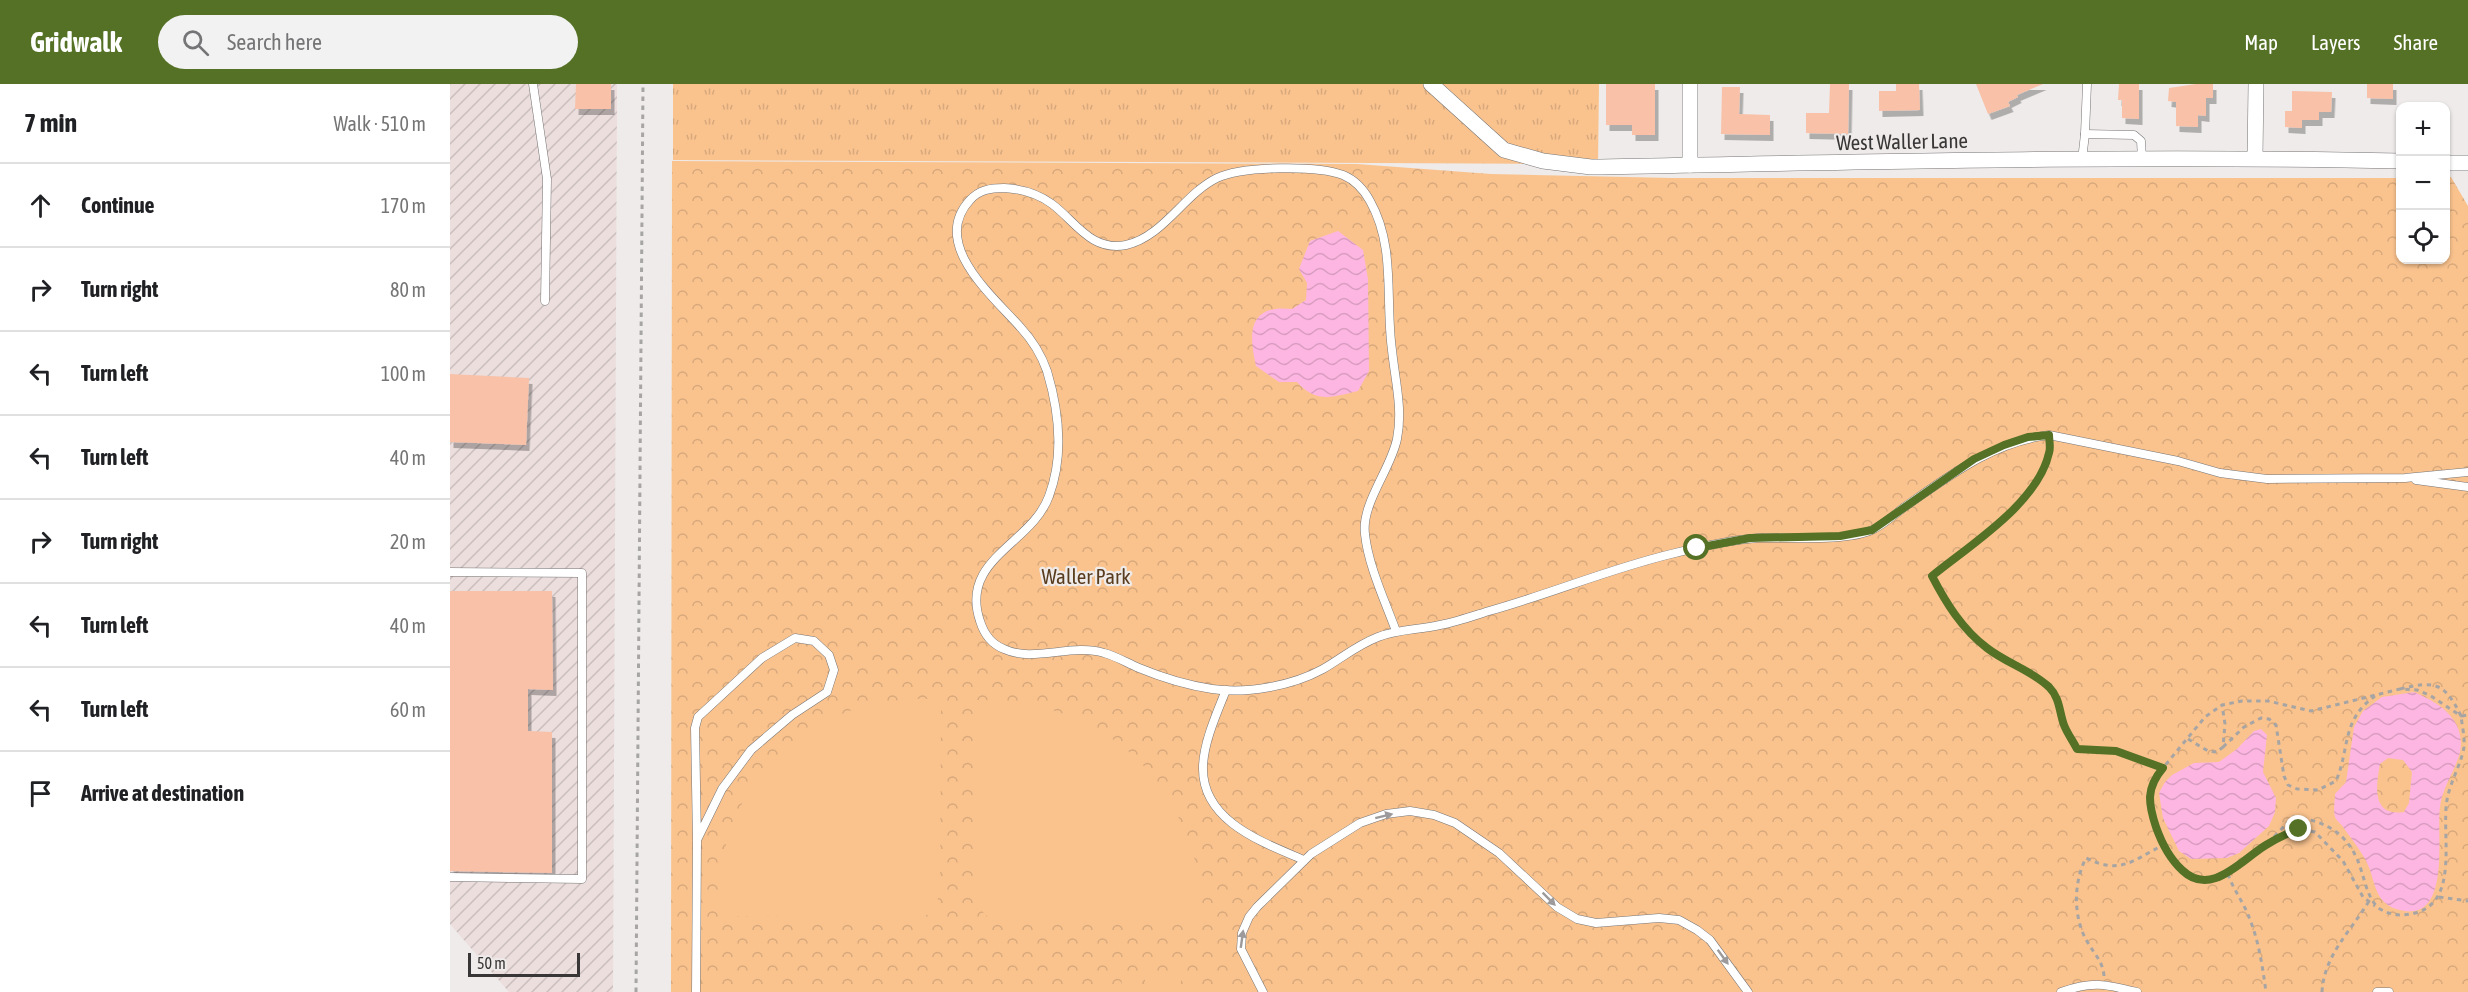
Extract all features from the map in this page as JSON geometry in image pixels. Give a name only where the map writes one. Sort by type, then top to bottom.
[{"type":"street","name":"West Waller Lane","points":[[1431,84],[1504,150],[1542,161],[1591,167],[2255,158],[2396,162]]},
{"type":"street","points":[[1690,84],[1690,165]]},
{"type":"street","points":[[2255,158],[2256,84]]},
{"type":"street","points":[[2450,163],[2468,163]]},
{"type":"lane","points":[[533,84],[547,179],[545,302]]},
{"type":"lane","points":[[2082,160],[2087,84]]},
{"type":"lane","points":[[2085,134],[2134,135],[2141,141],[2142,159]]},
{"type":"lane","points":[[1396,631],[1374,571],[1364,527],[1373,498],[1392,456],[1398,434],[1399,415],[1391,346],[1389,275],[1386,252],[1375,212],[1366,194],[1356,183],[1343,176],[1321,170],[1261,169],[1223,175],[1206,185],[1145,236],[1132,244],[1113,246],[1085,236],[1057,207],[1028,192],[988,188],[972,197],[960,215],[957,232],[961,255],[985,289],[1022,328],[1041,353],[1053,391],[1058,418],[1058,452],[1052,488],[1041,514],[988,564],[980,581],[976,600],[978,617],[986,635],[996,645],[1010,652],[1027,655],[1061,650],[1100,651],[1169,681],[1226,690],[1253,690],[1318,672],[1353,649],[1396,631],[1436,626],[1520,602],[1594,576],[1697,548],[1750,538],[1840,536],[1872,530],[1974,459],[2028,437],[2049,435],[2178,461],[2220,473],[2267,479],[2405,478],[2468,472]]},
{"type":"lane","points":[[2405,478],[2468,487]]},
{"type":"lane","points":[[450,572],[582,573],[582,879],[450,877]]},
{"type":"lane","points":[[696,992],[695,728],[698,717],[762,658],[795,638],[814,641],[829,655],[834,670],[827,693],[792,715],[752,750],[722,789],[697,840]]},
{"type":"lane","points":[[1226,690],[1203,764],[1204,785],[1210,801],[1221,815],[1245,832],[1304,860]]},
{"type":"lane","points":[[1263,992],[1241,949],[1242,933],[1249,917],[1257,907],[1311,854],[1360,823],[1377,817],[1410,812],[1434,815],[1455,823],[1499,853],[1557,907],[1577,919],[1607,922],[1659,918],[1679,920],[1698,930],[1710,940],[1748,992]]},
{"type":"lane","points":[[2061,992],[2076,987],[2104,984],[2137,992]]},
{"type":"lane","points":[[2377,992],[2389,992]]},
{"type":"path","points":[[636,992],[643,84]]},
{"type":"path","points":[[2049,435],[2050,453],[2032,489],[1999,522],[1932,576],[1944,599],[1970,633],[1988,649],[2022,668],[2049,687],[2058,699],[2064,726],[2077,749],[2116,751],[2163,768]]},
{"type":"path","points":[[2266,844],[2299,829],[2315,832],[2343,861],[2363,897],[2379,908],[2401,917],[2424,911],[2439,897],[2446,867],[2447,799],[2464,747],[2462,716],[2447,691],[2435,684],[2425,683],[2311,711],[2268,701],[2242,701],[2222,705],[2205,717],[2153,780],[2148,806],[2169,858],[2186,874],[2197,879],[2214,879],[2228,874],[2266,844],[2294,817],[2327,824],[2349,846],[2359,862],[2368,894],[2379,908]]},
{"type":"path","points":[[2400,689],[2417,690],[2431,696],[2462,716],[2468,715]]},
{"type":"path","points":[[2187,739],[2208,751],[2217,752],[2244,727],[2261,718],[2269,719],[2276,725],[2284,776],[2288,785],[2297,789],[2318,790],[2336,781],[2341,770],[2349,727],[2364,704],[2379,694]]},
{"type":"path","points":[[2222,705],[2225,724],[2223,747]]},
{"type":"path","points":[[2104,984],[2103,965],[2080,928],[2077,907],[2081,867],[2086,858],[2107,867],[2123,866],[2163,845]]},
{"type":"path","points":[[2228,874],[2258,943],[2266,992]]},
{"type":"path","points":[[2439,897],[2468,901]]},
{"type":"path","points":[[2322,992],[2327,966],[2335,950],[2369,901]]},
{"type":"shaded area","points":[[450,84],[617,84],[613,992],[509,992],[450,924]]},
{"type":"green space","points":[[673,84],[1599,84],[1598,164],[673,160]]},
{"type":"green space","name":"Waller Park","points":[[672,161],[1357,164],[1491,174],[1672,178],[2396,178],[2396,264],[2450,264],[2450,177],[2468,206],[2468,992],[671,992]]},
{"type":"green space","points":[[913,699],[941,699],[940,891],[934,909],[927,915],[909,918],[718,916],[719,882],[724,850],[734,821],[747,795],[764,771],[786,749],[812,730],[842,714],[868,705]]},
{"type":"green space","points":[[975,700],[1006,701],[1065,714],[1092,726],[1117,742],[1140,762],[1159,785],[1176,812],[1189,842],[1197,873],[1199,918],[989,918],[974,903]]},
{"type":"green space","points":[[1122,976],[1136,976],[1136,992],[1121,992]]},
{"type":"green space","points":[[1145,976],[1158,976],[1158,992],[1145,992]]},
{"type":"green space","points":[[1167,976],[1181,976],[1181,992],[1167,992]]},
{"type":"water","points":[[1338,231],[1363,250],[1368,279],[1369,371],[1358,391],[1325,397],[1311,394],[1297,382],[1279,382],[1256,366],[1252,342],[1255,323],[1260,316],[1267,311],[1292,309],[1306,300],[1307,283],[1299,269],[1310,241]]},
{"type":"water","points":[[2414,692],[2442,707],[2455,722],[2461,741],[2460,752],[2443,793],[2440,807],[2438,874],[2434,891],[2428,903],[2416,910],[2393,908],[2382,900],[2365,859],[2334,814],[2335,794],[2346,782],[2354,727],[2363,711],[2382,697]],"holes":[[[2388,758],[2403,760],[2412,772],[2409,803],[2404,812],[2393,812],[2386,810],[2378,798],[2377,781],[2380,764]]]},
{"type":"water","points":[[2261,729],[2267,735],[2263,772],[2276,798],[2275,812],[2269,826],[2239,853],[2227,858],[2191,859],[2179,851],[2163,818],[2159,793],[2172,775],[2194,763],[2219,762],[2237,749],[2254,731]]},
{"type":"building","points":[[576,84],[611,84],[611,109],[575,109]]},
{"type":"building","points":[[1606,84],[1655,84],[1655,135],[1632,135],[1632,125],[1606,125]]},
{"type":"building","points":[[1830,84],[1849,84],[1848,134],[1806,133],[1806,113],[1829,113]]},
{"type":"building","points":[[1896,84],[1919,84],[1920,110],[1879,111],[1879,91],[1896,91]]},
{"type":"building","points":[[1976,84],[2043,84],[2017,95],[2018,97],[2008,102],[2010,106],[1988,114]]},
{"type":"building","points":[[2119,84],[2139,84],[2139,119],[2122,118],[2122,100],[2118,100]]},
{"type":"building","points":[[2213,84],[2213,98],[2206,98],[2206,116],[2198,115],[2198,127],[2176,126],[2176,102],[2168,101],[2169,88]]},
{"type":"building","points":[[2367,84],[2393,84],[2393,99],[2367,98]]},
{"type":"building","points":[[1722,87],[1740,87],[1739,114],[1770,115],[1770,135],[1721,134]]},
{"type":"building","points":[[2292,91],[2332,92],[2331,112],[2319,112],[2319,120],[2302,120],[2302,128],[2285,127],[2285,111],[2292,111]]},
{"type":"building","points":[[450,374],[529,378],[526,445],[450,442]]},
{"type":"building","points":[[450,591],[552,591],[553,690],[528,689],[528,731],[552,732],[552,873],[450,871]]},
{"type":"route","points":[[1697,548],[1750,538],[1840,536],[1872,530],[1974,459],[2028,437],[2049,435],[2050,453],[2032,489],[1999,522],[1932,576],[1944,599],[1957,619],[1988,649],[2022,668],[2049,687],[2058,699],[2064,726],[2077,749],[2116,751],[2163,768],[2153,780],[2148,806],[2169,858],[2186,874],[2197,879],[2214,879],[2228,874],[2266,844],[2299,829]]}]
